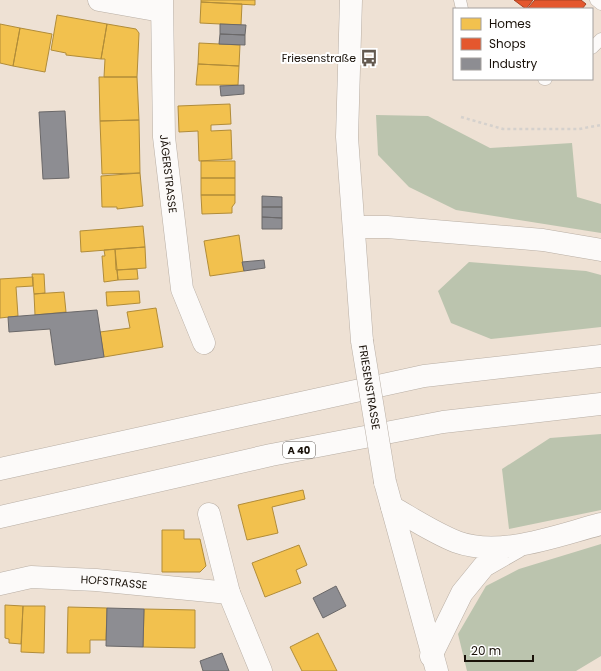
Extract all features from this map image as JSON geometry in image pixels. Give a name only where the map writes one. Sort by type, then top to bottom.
[{"type":"main road","points":[[98,0],[162,5]]},
{"type":"main road","name":"FRIESENSTRASSE","points":[[351,0],[347,137],[362,341],[385,482],[434,663]]},
{"type":"main road","name":"JÄGERSTRASSE","points":[[162,5],[164,137],[182,289],[204,342]]},
{"type":"main road","points":[[354,227],[387,227],[543,240],[601,250]]},
{"type":"main road","points":[[0,469],[424,376],[601,356]]},
{"type":"main road","name":"A 40","points":[[0,517],[271,455],[435,423],[601,404]]},
{"type":"main road","points":[[392,507],[427,528],[458,542],[484,547],[520,545],[601,524]]},
{"type":"main road","points":[[209,514],[229,593],[261,671]]},
{"type":"main road","points":[[434,663],[462,593],[484,566],[520,545]]},
{"type":"main road","name":"HOFSTRASSE","points":[[0,584],[31,577],[96,580],[229,593]]},
{"type":"lane","points":[[596,0],[601,4]]},
{"type":"lane","points":[[593,47],[601,39]]},
{"type":"path","points":[[461,118],[503,129],[579,129],[601,125]]},
{"type":"green space","points":[[376,115],[428,116],[490,148],[572,143],[577,197],[601,204],[601,233],[456,210],[409,187],[378,155]]},
{"type":"green space","points":[[469,262],[586,271],[601,275],[601,327],[491,339],[451,323],[438,291]]},
{"type":"green space","points":[[601,434],[601,510],[509,529],[502,469],[550,438]]},
{"type":"green space","points":[[601,544],[601,656],[576,671],[467,671],[458,634],[486,586],[519,569]]},
{"type":"building: Homes","points":[[201,0],[255,0],[255,5],[201,2]]},
{"type":"building: Homes","points":[[201,2],[242,4],[241,25],[200,23]]},
{"type":"building: Homes","points":[[57,15],[107,24],[101,59],[66,55],[66,53],[51,50]]},
{"type":"building: Homes","points":[[0,24],[20,28],[13,66],[0,63]]},
{"type":"building: Homes","points":[[107,24],[136,29],[139,33],[137,77],[104,77],[105,59],[101,59]]},
{"type":"building: Homes","points":[[20,28],[52,34],[45,72],[13,66]]},
{"type":"building: Homes","points":[[199,43],[240,45],[239,66],[198,64]]},
{"type":"building: Homes","points":[[198,64],[239,66],[238,85],[196,85]]},
{"type":"building: Homes","points":[[99,77],[137,77],[139,120],[100,121]]},
{"type":"building: Homes","points":[[230,104],[231,124],[211,125],[211,131],[231,130],[232,159],[199,161],[198,131],[179,132],[178,106]]},
{"type":"building: Homes","points":[[139,120],[140,173],[102,174],[100,121]]},
{"type":"building: Homes","points":[[201,161],[235,161],[235,178],[201,178]]},
{"type":"building: Homes","points":[[140,173],[143,206],[117,209],[117,207],[102,207],[101,176]]},
{"type":"building: Homes","points":[[201,178],[235,178],[235,195],[201,195]]},
{"type":"building: Homes","points":[[201,195],[235,195],[235,203],[232,207],[232,213],[202,214]]},
{"type":"building: Homes","points":[[143,226],[145,247],[81,252],[80,231]]},
{"type":"building: Homes","points":[[239,235],[244,271],[210,276],[204,241]]},
{"type":"building: Homes","points":[[145,247],[146,268],[116,270],[115,249]]},
{"type":"building: Homes","points":[[115,249],[118,280],[104,282],[102,256],[105,256],[104,250]]},
{"type":"building: Homes","points":[[137,269],[138,279],[118,280],[117,270]]},
{"type":"building: Homes","points":[[32,274],[44,274],[45,293],[34,294]]},
{"type":"building: Homes","points":[[33,277],[33,286],[16,287],[18,316],[0,318],[0,279]]},
{"type":"building: Homes","points":[[139,291],[140,303],[107,306],[106,292]]},
{"type":"building: Homes","points":[[64,292],[66,312],[35,315],[34,294]]},
{"type":"building: Homes","points":[[156,308],[163,347],[104,357],[100,332],[130,328],[127,312]]},
{"type":"building: Homes","points":[[303,490],[305,499],[272,507],[278,533],[247,540],[238,505]]},
{"type":"building: Homes","points":[[162,530],[184,530],[184,539],[200,539],[206,566],[200,572],[162,572]]},
{"type":"building: Homes","points":[[299,545],[307,565],[296,570],[301,583],[265,597],[252,563]]},
{"type":"building: Homes","points":[[5,605],[23,606],[21,644],[9,643],[9,639],[5,638]]},
{"type":"building: Homes","points":[[23,606],[45,606],[44,653],[21,652]]},
{"type":"building: Homes","points":[[68,607],[107,608],[106,640],[90,640],[90,653],[67,653]]},
{"type":"building: Homes","points":[[144,609],[195,610],[195,648],[143,647]]},
{"type":"building: Homes","points":[[318,633],[337,671],[302,671],[290,647]]},
{"type":"building: Shops","points":[[514,0],[533,0],[527,8]]},
{"type":"building: Shops","points":[[535,0],[581,0],[586,4],[583,8],[528,8]]},
{"type":"building: Industry","points":[[220,24],[246,25],[245,35],[220,34]]},
{"type":"building: Industry","points":[[220,34],[245,35],[245,45],[219,44]]},
{"type":"building: Industry","points":[[244,85],[244,94],[221,96],[220,86]]},
{"type":"building: Industry","points":[[65,111],[69,178],[43,179],[39,112]]},
{"type":"building: Industry","points":[[262,196],[282,197],[282,207],[262,207]]},
{"type":"building: Industry","points":[[262,207],[282,207],[282,218],[262,217]]},
{"type":"building: Industry","points":[[262,217],[282,218],[282,229],[262,229]]},
{"type":"building: Industry","points":[[264,260],[265,268],[244,271],[242,262]]},
{"type":"building: Industry","points":[[97,310],[104,357],[55,365],[50,329],[9,332],[8,317]]},
{"type":"building: Industry","points":[[336,586],[346,606],[323,618],[313,598]]},
{"type":"building: Industry","points":[[107,608],[144,609],[143,647],[106,646]]},
{"type":"building: Industry","points":[[222,653],[229,671],[203,671],[200,661]]},
{"type":"place","name":"Friesenstraße","points":[[369,58]]}]
